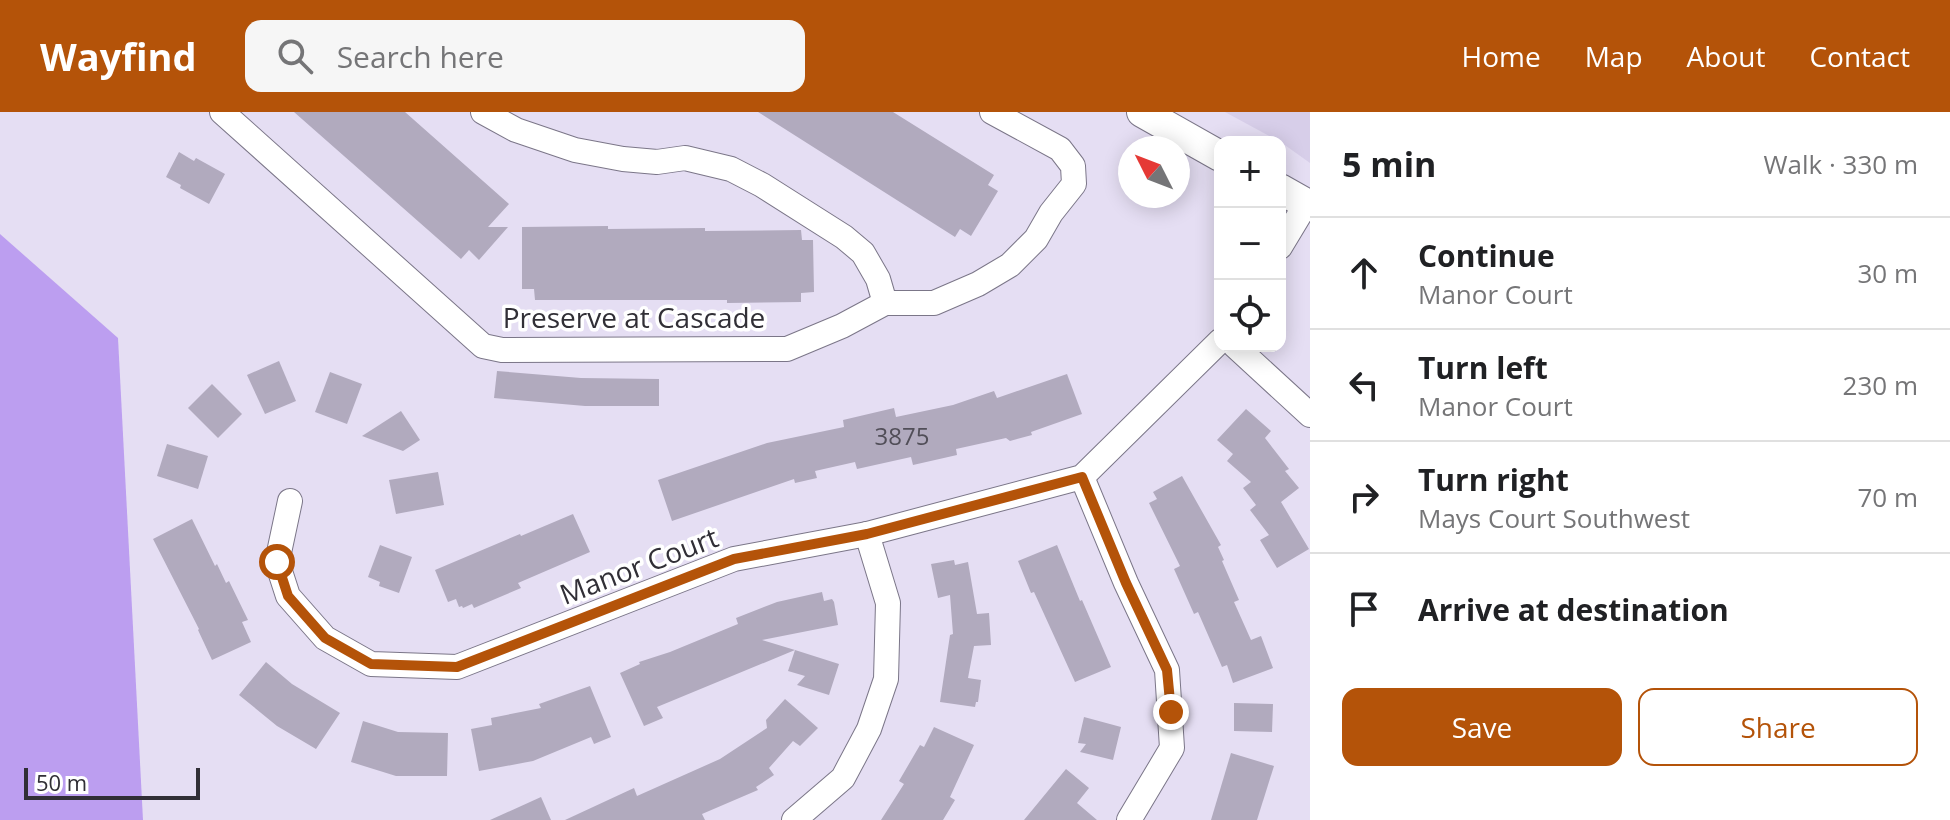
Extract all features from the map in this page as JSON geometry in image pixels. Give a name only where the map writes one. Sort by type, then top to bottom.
[{"type":"street","name":"Preserve at Cascade","points":[[222,112],[483,346],[502,350],[787,349],[842,326],[885,303],[934,303],[978,284],[1010,265],[1036,239],[1051,213],[1074,184],[1073,166],[1060,149],[992,112]]},
{"type":"street","points":[[483,112],[516,130],[575,150],[657,162],[685,158],[731,169],[844,237],[863,253],[878,279],[885,303]]},
{"type":"street","points":[[1142,112],[1214,153]]},
{"type":"street","points":[[1286,192],[1308,205],[1286,238]]},
{"type":"street","name":"Manor Court","points":[[290,501],[277,562],[288,596],[325,638],[371,664],[457,667],[734,559],[867,534],[1082,477],[1214,347]]},
{"type":"street","points":[[1242,352],[1310,415]]},
{"type":"street","points":[[1082,477],[1126,583],[1167,670],[1172,748],[1129,820]]},
{"type":"street","points":[[794,820],[843,778],[869,729],[886,679],[888,603],[867,534]]},
{"type":"shaded area","points":[[1225,112],[1310,112],[1310,163],[1286,146],[1286,136],[1269,136]]},
{"type":"shaded area","points":[[0,234],[118,338],[143,820],[0,820]]},
{"type":"building","points":[[294,112],[405,112],[509,204],[488,227],[508,227],[479,260],[469,250],[461,259]]},
{"type":"building","points":[[758,112],[893,112],[994,175],[988,185],[998,191],[971,236],[960,229],[955,237]]},
{"type":"building","points":[[179,152],[225,174],[209,204],[166,177]]},
{"type":"building","points":[[608,226],[608,229],[801,230],[802,240],[813,240],[814,292],[801,293],[801,302],[727,303],[727,300],[535,300],[534,289],[522,289],[522,227]]},
{"type":"building","points":[[279,361],[296,401],[265,414],[247,375]]},
{"type":"building","points":[[497,371],[581,378],[659,379],[659,406],[585,406],[494,398]]},
{"type":"building","points":[[330,372],[362,384],[347,424],[315,412]]},
{"type":"building","points":[[1067,374],[1082,414],[1031,432],[1032,435],[956,449],[957,455],[913,465],[911,457],[857,469],[855,462],[815,471],[817,478],[795,483],[794,479],[672,521],[658,480],[767,443],[844,427],[843,420],[894,408],[896,417],[953,405],[994,391],[997,398]]},
{"type":"building","points":[[212,384],[242,414],[218,438],[188,408]]},
{"type":"building","points":[[1246,409],[1271,431],[1265,438],[1289,469],[1285,471],[1299,488],[1281,502],[1309,549],[1277,568],[1260,540],[1269,535],[1250,510],[1256,505],[1243,488],[1251,482],[1227,461],[1233,454],[1217,440]]},
{"type":"building","points":[[401,411],[420,440],[403,451],[362,436]]},
{"type":"building","points":[[167,444],[208,456],[198,489],[157,476]]},
{"type":"building","points":[[438,472],[444,505],[396,514],[389,480]]},
{"type":"building","points":[[1182,476],[1221,545],[1218,547],[1222,561],[1239,600],[1234,602],[1251,640],[1261,636],[1273,668],[1233,683],[1227,665],[1222,667],[1198,612],[1194,614],[1174,569],[1180,566],[1149,503],[1157,499],[1153,492]]},
{"type":"building","points":[[573,514],[590,552],[518,583],[521,588],[474,608],[472,604],[459,607],[456,599],[448,602],[435,570]]},
{"type":"building","points":[[192,519],[215,566],[217,564],[226,583],[229,581],[248,620],[242,622],[251,642],[212,660],[153,539]]},
{"type":"building","points":[[380,545],[412,557],[399,593],[379,586],[380,582],[368,577]]},
{"type":"building","points":[[1057,545],[1111,667],[1075,682],[1018,561]]},
{"type":"building","points":[[954,560],[955,565],[968,562],[977,614],[989,613],[991,645],[974,646],[968,678],[981,680],[975,707],[940,702],[950,635],[953,634],[950,595],[938,598],[931,564]]},
{"type":"building","points":[[822,592],[824,601],[832,599],[834,602],[838,625],[762,640],[795,650],[657,707],[663,718],[644,726],[620,673],[639,662],[738,624],[736,618],[777,602]]},
{"type":"building","points":[[795,650],[839,664],[829,695],[797,685],[805,676],[788,671]]},
{"type":"building","points":[[266,662],[292,684],[340,713],[316,749],[277,726],[239,695]]},
{"type":"building","points":[[590,686],[611,737],[594,744],[591,737],[533,761],[479,771],[471,729],[492,725],[491,718],[541,708],[539,704]]},
{"type":"building","points":[[785,699],[818,728],[800,746],[793,741],[769,768],[774,775],[756,787],[758,790],[702,814],[705,820],[565,820],[634,788],[637,796],[720,759],[767,728],[766,720]]},
{"type":"building","points":[[1234,703],[1273,704],[1272,732],[1234,731]]},
{"type":"building","points":[[1084,717],[1121,727],[1113,760],[1080,752],[1086,744],[1078,743]]},
{"type":"building","points":[[363,721],[398,732],[448,733],[447,776],[396,776],[351,762]]},
{"type":"building","points":[[934,727],[974,745],[950,797],[955,800],[943,820],[881,820],[904,784],[899,781],[920,745],[924,747]]},
{"type":"building","points":[[1231,753],[1274,766],[1257,820],[1211,820]]},
{"type":"building","points":[[1066,769],[1089,788],[1077,803],[1097,820],[1024,820]]},
{"type":"building","points":[[541,797],[551,820],[490,820]]},
{"type":"route","points":[[277,562],[288,596],[325,638],[371,664],[457,667],[734,559],[867,534],[1082,477],[1126,583],[1167,670],[1171,712]]}]
